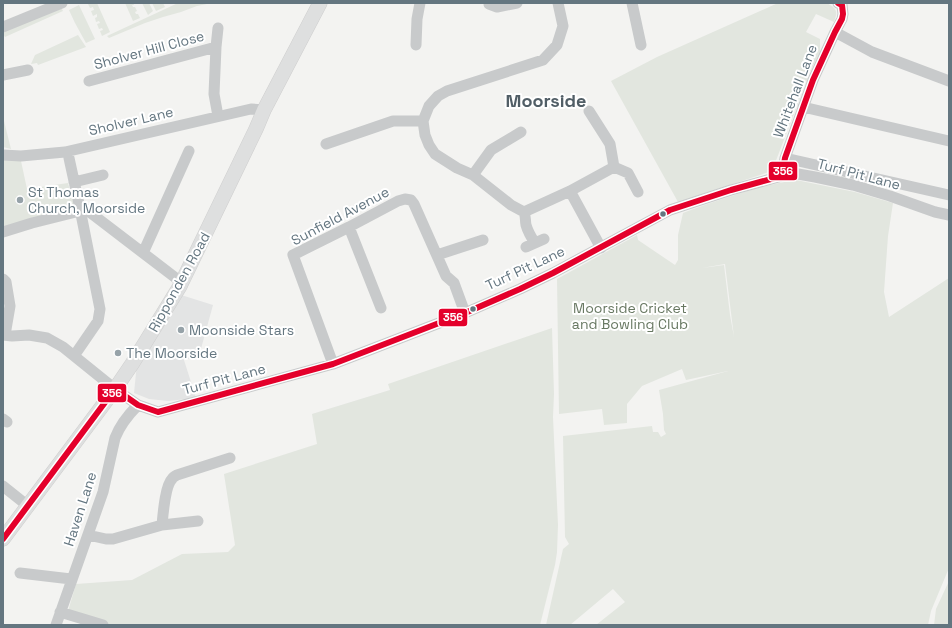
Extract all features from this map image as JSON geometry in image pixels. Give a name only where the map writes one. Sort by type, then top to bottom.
[{"type":"main road","name":"Ripponden Road","points":[[3,539],[115,389],[181,282],[254,134],[264,110],[320,3]]},
{"type":"street","points":[[3,27],[62,3]]},
{"type":"street","points":[[416,45],[417,18],[420,3]]},
{"type":"street","points":[[489,3],[496,7],[516,3]]},
{"type":"street","points":[[535,243],[528,232],[524,212],[511,205],[473,175],[457,168],[435,154],[425,135],[423,121],[429,106],[438,96],[447,91],[543,60],[557,45],[562,26],[558,3]]},
{"type":"street","points":[[632,3],[641,45]]},
{"type":"street","name":"Whitehall Lane","points":[[782,176],[785,158],[813,80],[842,19],[842,5],[838,3]]},
{"type":"street","name":"Sholver Hill Close","points":[[218,28],[214,94],[218,116]]},
{"type":"street","points":[[835,32],[872,52],[949,81]]},
{"type":"street","name":"Sholver Hill Close","points":[[89,81],[216,47]]},
{"type":"street","points":[[3,75],[28,70]]},
{"type":"street","points":[[803,107],[949,141]]},
{"type":"street","name":"Sholver Lane","points":[[3,155],[21,156],[65,152],[251,109],[264,110]]},
{"type":"street","points":[[589,111],[610,144],[614,167]]},
{"type":"street","points":[[326,144],[393,121],[423,121]]},
{"type":"street","points":[[473,175],[491,150],[521,132]]},
{"type":"street","points":[[143,253],[189,151]]},
{"type":"street","points":[[69,158],[100,309],[98,322],[74,356]]},
{"type":"street","points":[[785,158],[949,195]]},
{"type":"street","points":[[524,212],[570,191],[614,167],[628,172],[638,192]]},
{"type":"street","name":"Turf Pit Lane","points":[[4,335],[29,335],[47,338],[63,347],[115,389],[138,405],[158,412],[333,364],[465,313],[526,287],[670,210],[731,190],[782,176],[798,174],[852,185],[890,196],[935,212],[949,215]]},
{"type":"street","points":[[74,182],[103,175]]},
{"type":"street","points":[[570,191],[601,248]]},
{"type":"street","name":"Sunfield Avenue","points":[[333,364],[293,255],[398,201],[405,199],[411,200],[414,204],[446,276],[454,283],[465,313]]},
{"type":"street","points":[[80,208],[181,282]]},
{"type":"street","points":[[3,232],[80,208]]},
{"type":"street","points":[[350,227],[381,308]]},
{"type":"street","points":[[437,255],[483,240]]},
{"type":"street","points":[[3,279],[6,282],[10,306],[4,335]]},
{"type":"street","name":"Haven Lane","points":[[59,621],[71,579],[103,492],[115,438],[123,423],[138,405]]},
{"type":"street","points":[[162,525],[165,501],[171,479],[177,475],[230,458]]},
{"type":"street","points":[[3,486],[28,506]]},
{"type":"street","points":[[88,535],[113,539],[162,525],[198,521]]},
{"type":"street","points":[[20,573],[71,579]]},
{"type":"street","points":[[59,621],[103,625]]},
{"type":"shaded area","name":"Moonside Stars","points":[[178,294],[213,305],[199,356],[184,360],[196,398],[168,401],[149,399],[134,393],[137,363]]},
{"type":"green space","points":[[97,3],[110,32],[102,36],[100,31],[103,30],[102,28],[99,29],[97,24],[100,23],[99,21],[96,22],[95,18],[97,17],[97,14],[93,16],[91,11],[94,10],[93,7],[90,8],[88,4]]},
{"type":"green space","points":[[125,3],[133,3],[133,7],[135,7],[137,11],[135,12],[140,18],[133,21]]},
{"type":"green space","points":[[142,3],[149,3],[153,11],[148,15]]},
{"type":"green space","points":[[152,3],[163,3],[165,7],[156,11]]},
{"type":"green space","points":[[178,3],[208,3],[145,23],[109,38],[107,36]]},
{"type":"green space","points":[[778,3],[827,3],[835,9],[836,15],[834,22],[816,14],[806,32],[820,39],[820,52],[810,72],[772,171],[678,202],[611,81],[657,57]]},
{"type":"green space","points":[[79,5],[95,39],[86,43],[69,10]]},
{"type":"green space","points":[[61,7],[63,11],[5,37],[3,34],[3,30]]},
{"type":"green space","points":[[78,35],[86,47],[38,65],[37,63],[31,64],[35,55]]},
{"type":"green space","points":[[3,117],[11,149],[3,147]]},
{"type":"green space","points":[[3,160],[21,161],[27,189],[68,183],[75,209],[3,229]]},
{"type":"green space","name":"Moorside Cricket and Bowling Club","points":[[796,180],[855,192],[893,203],[888,236],[884,292],[889,317],[949,278],[949,568],[931,611],[928,625],[596,625],[625,602],[613,589],[570,625],[546,625],[563,549],[569,544],[565,537],[563,436],[652,426],[653,432],[658,432],[661,437],[666,434],[664,430],[659,390],[728,371],[686,380],[682,369],[642,386],[627,404],[627,423],[604,425],[602,409],[559,414],[557,279],[637,235],[638,240],[675,265],[678,260],[678,235],[683,213],[738,194]],"holes":[[[725,264],[734,337],[724,265],[702,268]]]},
{"type":"green space","points":[[552,328],[554,394],[553,417],[558,525],[557,552],[540,625],[85,625],[66,618],[76,584],[132,580],[182,554],[228,552],[235,545],[224,474],[317,444],[312,414],[390,390],[388,384]]},
{"type":"green space","points":[[949,581],[949,625],[934,625],[936,609]]},
{"type":"transit line","name":"356","points":[[3,539],[115,389],[138,405],[158,412],[333,364],[465,313],[520,289],[553,273],[670,210],[731,190],[782,176],[785,158],[813,80],[842,19],[842,5],[838,3]]},
{"type":"place","name":"St Thomas Church, Moorside","points":[[20,200]]},
{"type":"place","name":"Moonside Stars","points":[[181,330]]},
{"type":"place","name":"The Moorside","points":[[118,353]]},
{"type":"district","name":"Moorside","points":[[546,100]]}]
